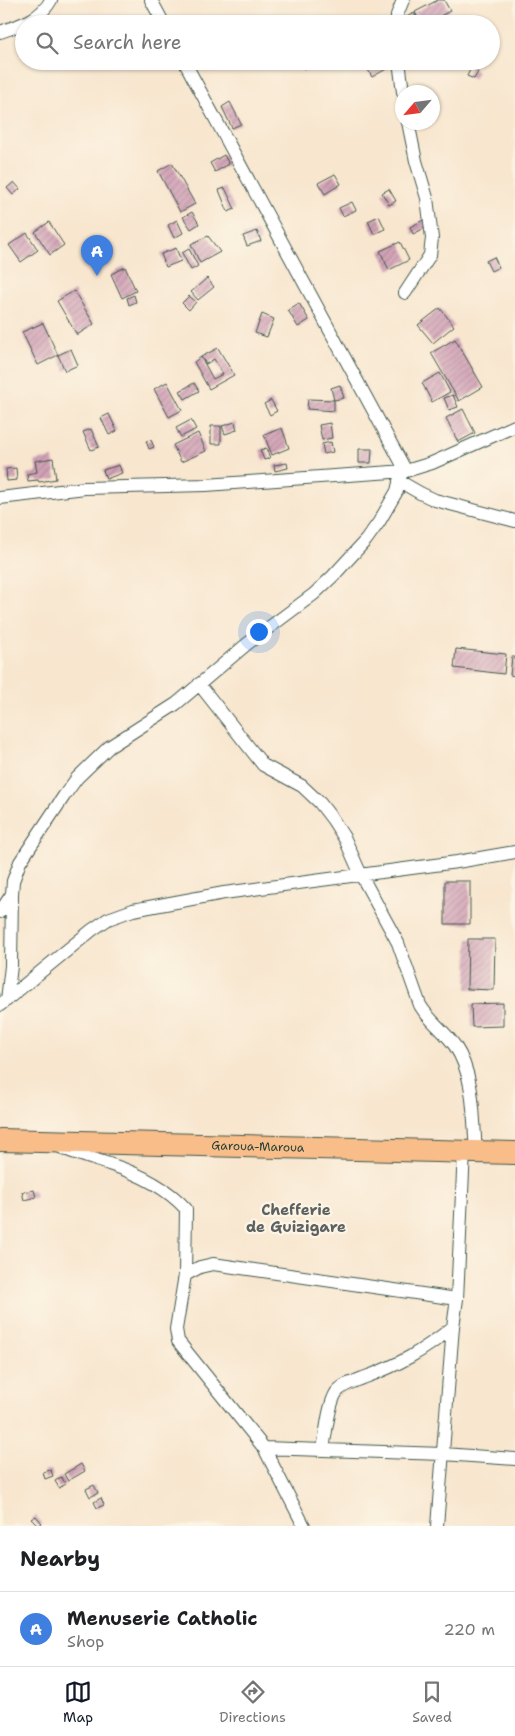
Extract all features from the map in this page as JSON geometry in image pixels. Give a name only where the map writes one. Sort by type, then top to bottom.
[{"type":"highway","name":"Garoua-Maroua","points":[[0,1140],[515,1153]]},
{"type":"street","points":[[40,15],[44,12],[51,0]]},
{"type":"street","points":[[151,0],[159,15]]},
{"type":"street","points":[[397,15],[403,0]]},
{"type":"street","points":[[0,32],[15,26]]},
{"type":"street","points":[[189,70],[403,474],[420,493],[435,500],[515,521]]},
{"type":"street","points":[[400,70],[402,85]]},
{"type":"street","points":[[405,293],[430,255],[432,238],[427,198],[416,161],[410,130]]},
{"type":"street","points":[[0,498],[85,488],[206,485],[403,474],[515,426]]},
{"type":"street","points":[[3,1002],[11,966],[13,881],[20,862],[77,778],[109,747],[162,714],[247,644],[314,594],[366,540],[397,491],[403,474]]},
{"type":"street","points":[[199,684],[263,765],[302,786],[320,803],[345,839],[361,875],[398,943],[420,1005],[426,1015],[454,1044],[461,1057],[471,1091],[470,1151],[453,1327],[437,1526]]},
{"type":"street","points":[[3,1002],[92,930],[108,919],[133,910],[224,892],[457,862],[515,852]]},
{"type":"street","points":[[0,912],[12,894]]},
{"type":"street","points":[[48,1141],[71,1153],[112,1165],[155,1184],[181,1203],[186,1209],[185,1275],[176,1329],[178,1341],[264,1448],[304,1526]]},
{"type":"street","points":[[185,1275],[206,1265],[229,1266],[457,1299]]},
{"type":"street","points":[[323,1449],[333,1399],[338,1391],[345,1385],[391,1368],[417,1354],[453,1327]]},
{"type":"street","points":[[264,1448],[443,1454],[515,1459]]},
{"type":"building","points":[[438,0],[444,0],[450,11],[442,15],[416,15],[415,12]]},
{"type":"building","points":[[368,70],[384,70],[372,77]]},
{"type":"building","points":[[470,70],[478,72],[474,79],[467,76]]},
{"type":"building","points":[[230,102],[241,124],[232,128],[222,107]]},
{"type":"building","points":[[224,155],[229,164],[215,172],[210,163]]},
{"type":"building","points":[[172,163],[195,204],[180,212],[158,171]]},
{"type":"building","points":[[335,174],[341,184],[325,194],[318,183]]},
{"type":"building","points":[[14,182],[20,189],[13,195],[7,188]]},
{"type":"building","points":[[225,188],[235,209],[228,212],[219,190]]},
{"type":"building","points":[[389,189],[396,201],[389,205],[382,193]]},
{"type":"building","points":[[352,202],[356,210],[343,216],[339,208]]},
{"type":"building","points":[[192,212],[199,224],[191,229],[183,217]]},
{"type":"building","points":[[379,216],[385,229],[374,234],[368,221]]},
{"type":"building","points":[[427,218],[431,225],[413,234],[410,227]]},
{"type":"building","points":[[177,220],[183,233],[174,238],[168,225]]},
{"type":"building","points":[[49,222],[64,245],[50,255],[35,232]]},
{"type":"building","points":[[257,231],[261,241],[247,246],[243,236]]},
{"type":"building","points":[[27,233],[38,250],[21,262],[9,245]]},
{"type":"building","points":[[208,236],[220,252],[200,263],[191,244]]},
{"type":"building","points":[[400,242],[409,260],[389,270],[380,251]]},
{"type":"building","points":[[176,248],[181,261],[166,267],[161,254]]},
{"type":"building","points":[[189,249],[198,266],[191,270],[182,253]]},
{"type":"building","points":[[494,257],[499,267],[491,271],[486,261]]},
{"type":"building","points":[[125,267],[136,291],[122,298],[111,274]]},
{"type":"building","points":[[207,278],[214,287],[198,300],[191,292]]},
{"type":"building","points":[[74,291],[94,324],[77,335],[57,301]]},
{"type":"building","points":[[134,295],[136,302],[129,305],[127,298]]},
{"type":"building","points":[[189,296],[196,302],[189,310],[182,303]]},
{"type":"building","points":[[299,303],[309,320],[298,327],[288,310]]},
{"type":"building","points":[[440,308],[454,326],[433,343],[418,325]]},
{"type":"building","points":[[262,314],[274,319],[267,337],[255,333]]},
{"type":"building","points":[[43,323],[58,355],[38,365],[22,332]]},
{"type":"building","points":[[455,339],[483,387],[459,401],[431,353]]},
{"type":"building","points":[[218,348],[234,375],[209,389],[194,362],[201,357]],"holes":[[[201,357],[206,364],[214,359],[223,374],[213,379]]]},
{"type":"building","points":[[71,349],[78,365],[65,371],[58,355]]},
{"type":"building","points":[[440,373],[450,392],[432,402],[422,383]]},
{"type":"building","points":[[167,382],[182,410],[169,417],[154,389]]},
{"type":"building","points":[[194,383],[199,391],[185,399],[180,391]]},
{"type":"building","points":[[340,385],[344,398],[334,400],[331,388]]},
{"type":"building","points":[[453,395],[458,407],[449,410],[444,398]]},
{"type":"building","points":[[308,399],[334,400],[334,411],[307,409]]},
{"type":"building","points":[[271,400],[277,411],[270,415],[264,404]]},
{"type":"building","points":[[463,409],[475,433],[458,442],[446,418]]},
{"type":"building","points":[[109,414],[117,431],[109,435],[101,418]]},
{"type":"building","points":[[191,420],[196,429],[181,437],[176,428]]},
{"type":"building","points":[[235,422],[237,430],[225,434],[222,426]]},
{"type":"building","points":[[330,423],[332,438],[322,440],[319,425]]},
{"type":"building","points":[[211,426],[221,426],[221,444],[211,444]]},
{"type":"building","points":[[282,428],[289,448],[272,455],[264,435]]},
{"type":"building","points":[[91,429],[99,447],[91,450],[83,432]]},
{"type":"building","points":[[198,433],[206,451],[181,462],[173,445]]},
{"type":"building","points":[[151,440],[154,447],[149,449],[146,441]]},
{"type":"building","points":[[331,442],[333,452],[324,454],[322,444]]},
{"type":"building","points":[[266,448],[270,458],[264,460],[260,450]]},
{"type":"building","points":[[359,449],[372,449],[371,463],[359,463]]},
{"type":"building","points":[[53,458],[56,479],[39,482],[38,480],[28,481],[27,474],[37,472],[35,461]]},
{"type":"building","points":[[287,463],[288,468],[275,471],[274,465]]},
{"type":"building","points":[[119,465],[122,473],[106,479],[103,470]]},
{"type":"building","points":[[16,468],[17,480],[7,481],[6,469]]},
{"type":"building","points":[[456,649],[506,654],[504,674],[454,668]]},
{"type":"building","points":[[512,657],[515,657],[515,676],[510,675]]},
{"type":"building","points":[[445,881],[470,881],[470,924],[445,924]]},
{"type":"building","points":[[468,939],[495,939],[494,990],[467,989]]},
{"type":"building","points":[[503,1003],[503,1026],[472,1027],[471,1004]]},
{"type":"building","points":[[34,1190],[36,1197],[24,1200],[22,1192]]},
{"type":"building","points":[[81,1464],[85,1471],[68,1481],[64,1474]]},
{"type":"building","points":[[51,1470],[53,1476],[45,1479],[43,1472]]},
{"type":"building","points":[[61,1477],[66,1484],[59,1488],[55,1481]]},
{"type":"building","points":[[94,1485],[98,1493],[90,1497],[86,1489]]},
{"type":"building","points":[[101,1498],[104,1505],[97,1508],[94,1502]]},
{"type":"building","points":[[36,1516],[42,1523],[38,1526],[31,1519]]},
{"type":"place","name":"Menuserie Catholic","points":[[97,276]]},
{"type":"district","name":"Chefferie de Guizigare","points":[[296,1218]]}]
